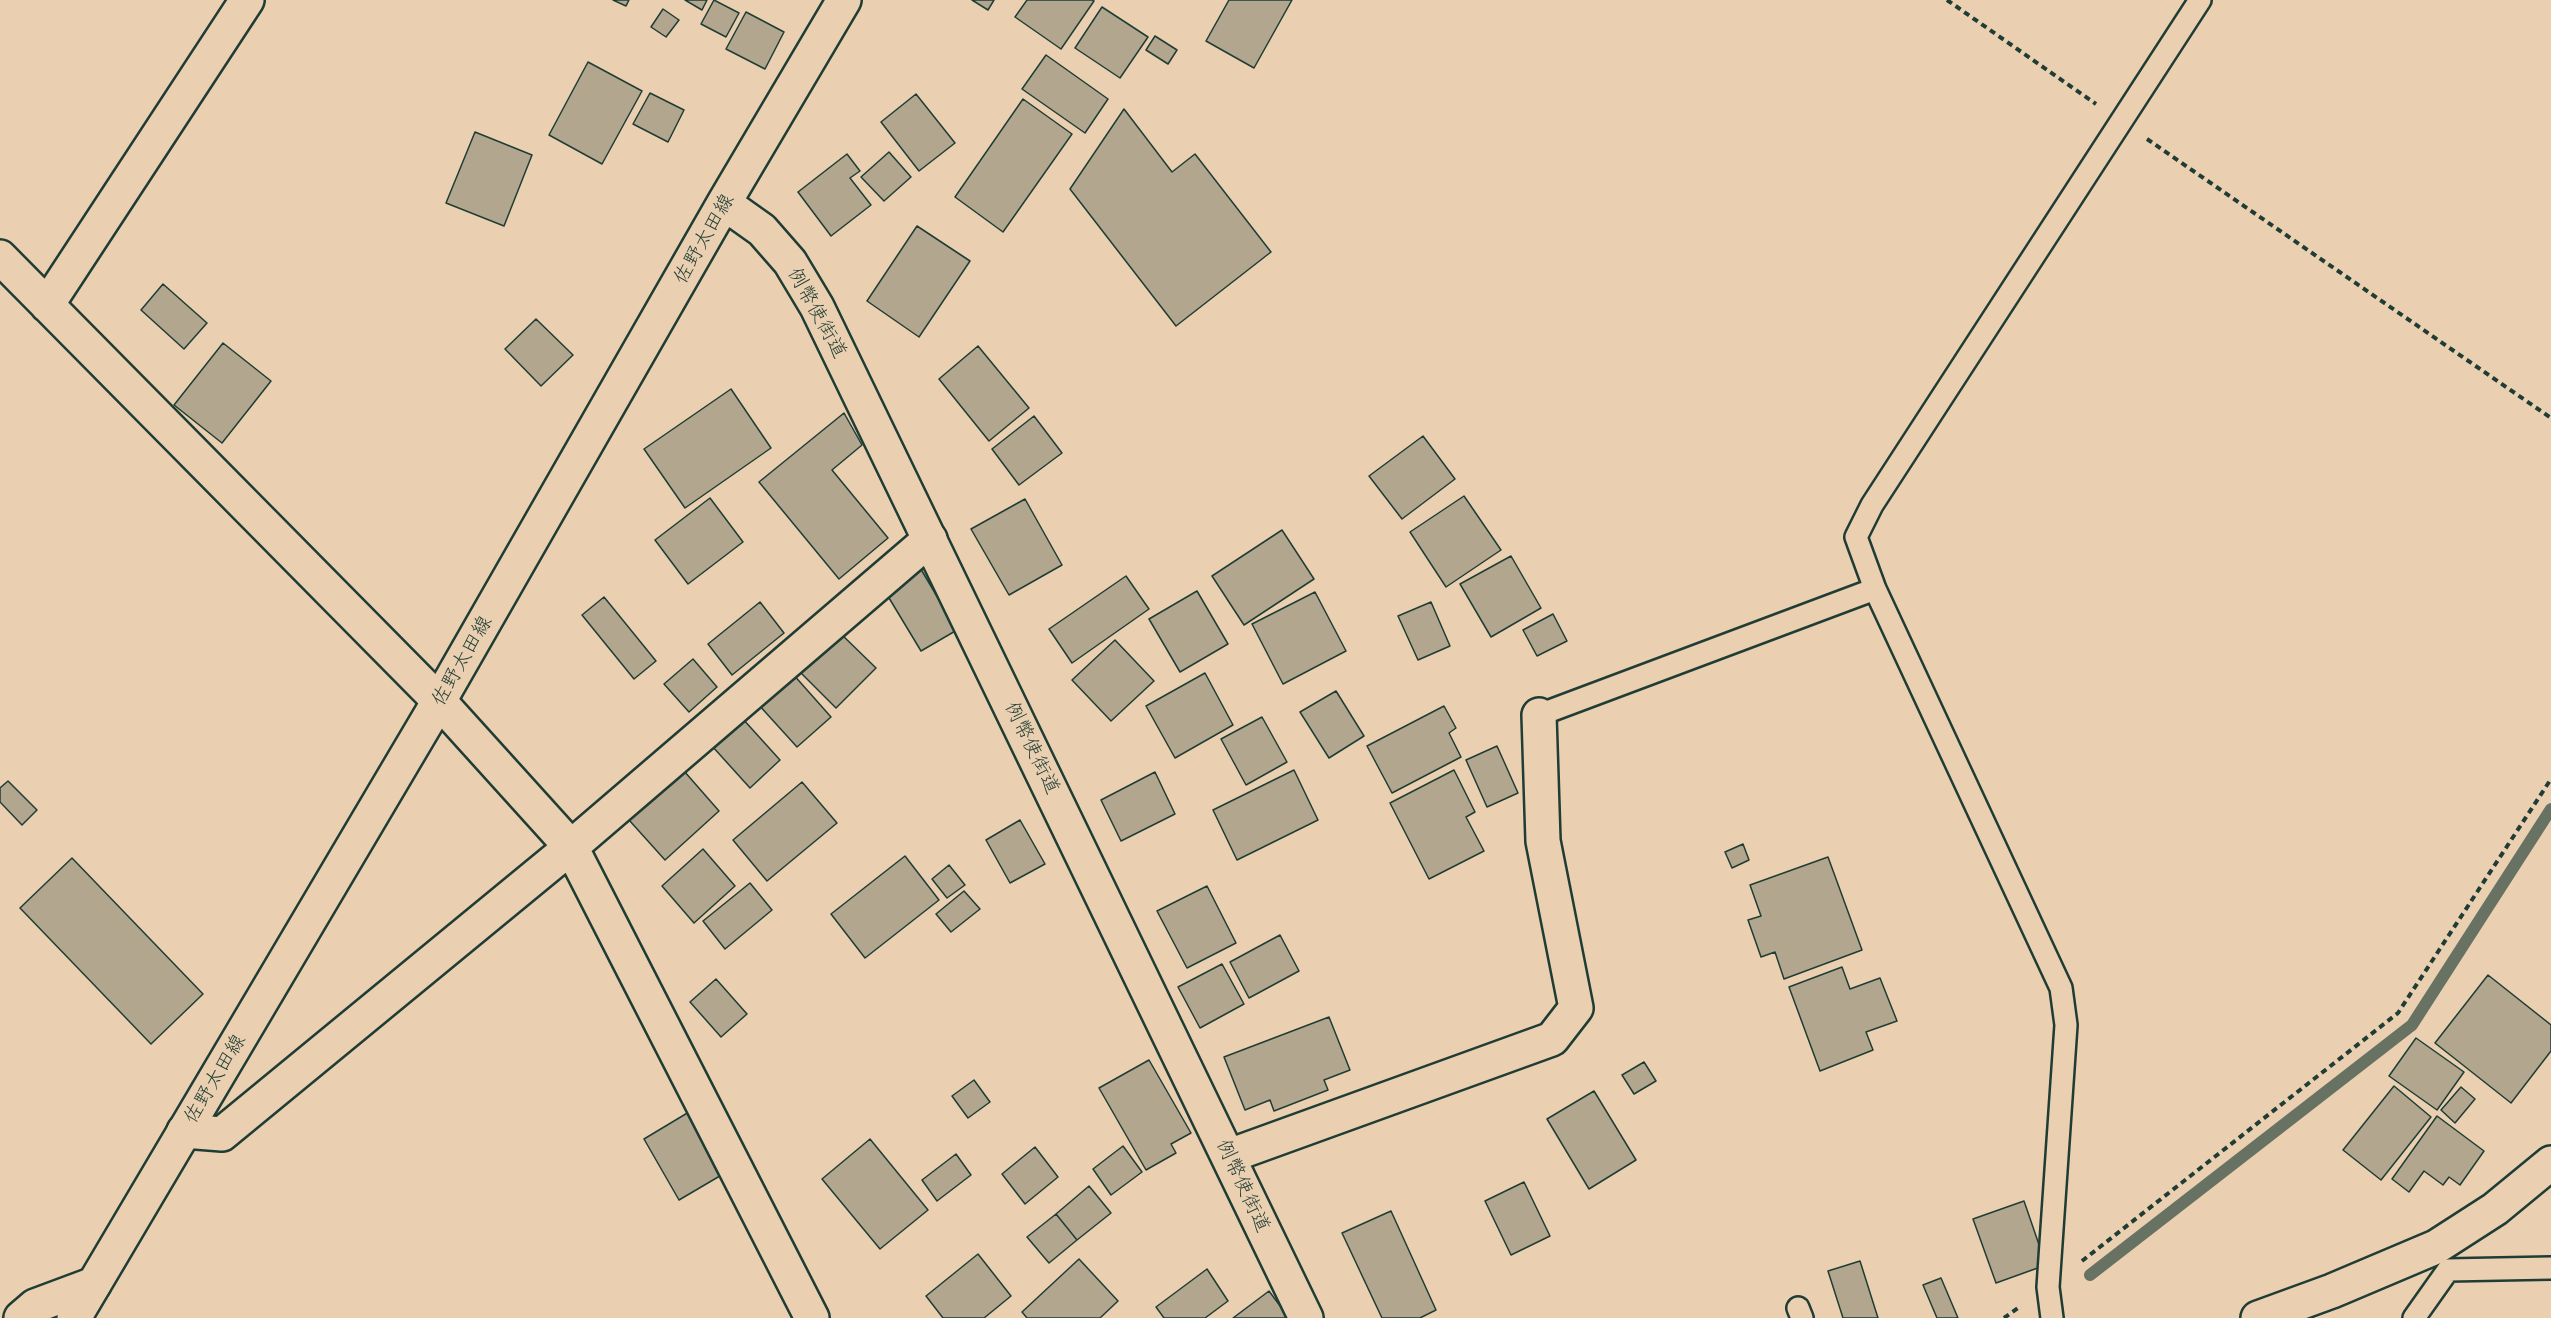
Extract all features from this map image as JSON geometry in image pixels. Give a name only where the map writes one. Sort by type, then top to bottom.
[{"type":"street","points":[[47,306],[247,0]]},
{"type":"street","name":"佐野太田線","points":[[74,1318],[439,701],[724,203],[844,0]]},
{"type":"street","name":"例幣使街道","points":[[724,203],[762,230],[790,262],[817,307],[1306,1318]]},
{"type":"street","points":[[0,257],[439,701],[571,847],[812,1318]]},
{"type":"street","points":[[184,1131],[222,1134],[571,847],[930,539]]},
{"type":"street","points":[[1229,1156],[1552,1039],[1576,1008],[1543,841],[1539,714]]},
{"type":"street","points":[[2258,1318],[2332,1291],[2442,1258],[2495,1209],[2551,1163]]},
{"type":"street","points":[[21,1318],[35,1306],[94,1284]]},
{"type":"lane","points":[[2052,1318],[2048,1287],[2066,1025],[2061,988],[1875,589],[1856,537],[1872,505],[2200,0]]},
{"type":"lane","points":[[1539,714],[1875,589]]},
{"type":"lane","points":[[2414,1318],[2442,1258],[2551,1268]]},
{"type":"path","points":[[1947,0],[2551,418]]},
{"type":"path","points":[[2048,1287],[2398,1013],[2551,779]]},
{"type":"building","points":[[613,0],[629,0],[626,6]]},
{"type":"building","points":[[685,0],[707,0],[702,10]]},
{"type":"building","points":[[714,0],[739,13],[726,37],[701,24]]},
{"type":"building","points":[[972,0],[994,0],[988,10]]},
{"type":"building","points":[[1027,0],[1094,1],[1061,49],[1015,17]]},
{"type":"building","points":[[1229,0],[1292,0],[1254,68],[1206,41]]},
{"type":"building","points":[[1102,7],[1148,37],[1120,78],[1075,48]]},
{"type":"building","points":[[663,9],[679,20],[666,37],[651,27]]},
{"type":"building","points":[[746,12],[784,32],[765,69],[726,49]]},
{"type":"building","points":[[1155,36],[1177,50],[1168,64],[1146,50]]},
{"type":"building","points":[[1046,55],[1108,99],[1085,133],[1022,89]]},
{"type":"building","points":[[588,62],[642,91],[602,164],[549,135]]},
{"type":"building","points":[[650,93],[684,110],[668,142],[633,124]]},
{"type":"building","points":[[916,94],[955,143],[919,171],[881,122]]},
{"type":"building","points":[[1023,99],[1072,134],[1003,232],[955,197]]},
{"type":"building","points":[[1124,109],[1172,172],[1195,154],[1271,252],[1176,326],[1070,189]]},
{"type":"building","points":[[475,132],[532,155],[504,226],[446,203]]},
{"type":"building","points":[[889,152],[911,177],[884,201],[861,177]]},
{"type":"building","points":[[847,154],[860,171],[850,178],[871,205],[831,236],[798,192]]},
{"type":"building","points":[[917,226],[970,261],[919,337],[867,301]]},
{"type":"building","points":[[163,284],[207,323],[184,349],[141,310]]},
{"type":"building","points":[[536,319],[573,355],[541,386],[505,349]]},
{"type":"building","points":[[223,343],[271,381],[222,443],[174,405]]},
{"type":"building","points":[[978,346],[1029,408],[989,441],[939,379]]},
{"type":"building","points":[[731,389],[771,448],[685,508],[644,449]]},
{"type":"building","points":[[844,413],[862,445],[832,470],[888,538],[839,579],[759,482]]},
{"type":"building","points":[[1034,416],[1062,453],[1019,485],[992,449]]},
{"type":"building","points":[[1423,436],[1455,479],[1402,519],[1369,476]]},
{"type":"building","points":[[1464,496],[1501,550],[1446,587],[1410,532]]},
{"type":"building","points":[[710,498],[743,542],[688,584],[655,540]]},
{"type":"building","points":[[1025,499],[1062,565],[1009,595],[971,529]]},
{"type":"building","points":[[1282,530],[1314,579],[1244,625],[1212,576]]},
{"type":"building","points":[[1511,556],[1541,608],[1491,637],[1460,584]]},
{"type":"building","points":[[919,566],[957,630],[921,651],[883,588]]},
{"type":"building","points":[[1126,576],[1149,609],[1072,663],[1049,629]]},
{"type":"building","points":[[1197,591],[1228,644],[1180,672],[1149,619]]},
{"type":"building","points":[[1315,592],[1346,651],[1283,684],[1252,624]]},
{"type":"building","points":[[604,597],[656,661],[634,679],[582,615]]},
{"type":"building","points":[[760,602],[784,633],[732,675],[708,644]]},
{"type":"building","points":[[1431,602],[1450,646],[1418,660],[1398,616]]},
{"type":"building","points":[[1553,614],[1567,641],[1537,656],[1523,630]]},
{"type":"building","points":[[839,632],[876,668],[836,708],[800,672]]},
{"type":"building","points":[[1115,640],[1154,681],[1111,721],[1072,680]]},
{"type":"building","points":[[693,659],[717,687],[689,712],[664,684]]},
{"type":"building","points":[[792,673],[831,717],[797,747],[758,704]]},
{"type":"building","points":[[1205,673],[1233,725],[1175,758],[1146,706]]},
{"type":"building","points":[[1336,691],[1364,736],[1329,758],[1300,712]]},
{"type":"building","points":[[1444,706],[1456,728],[1449,733],[1461,757],[1392,793],[1367,746]]},
{"type":"building","points":[[1262,717],[1287,762],[1246,785],[1221,739]]},
{"type":"building","points":[[742,718],[780,760],[750,788],[712,746]]},
{"type":"building","points":[[1497,746],[1518,793],[1487,807],[1466,760]]},
{"type":"building","points":[[1294,770],[1318,820],[1237,860],[1213,810]]},
{"type":"building","points":[[1454,770],[1475,812],[1466,817],[1484,851],[1429,879],[1390,803]]},
{"type":"building","points":[[684,771],[719,811],[665,860],[629,820]]},
{"type":"building","points":[[1155,772],[1175,814],[1121,841],[1101,800]]},
{"type":"building","points":[[8,781],[37,810],[22,825],[0,802],[0,788]]},
{"type":"building","points":[[802,782],[837,823],[767,881],[733,840]]},
{"type":"building","points":[[1020,820],[1045,864],[1010,883],[986,840]]},
{"type":"building","points":[[1743,844],[1749,860],[1732,868],[1725,852]]},
{"type":"building","points":[[703,849],[735,886],[694,923],[662,886]]},
{"type":"building","points":[[905,856],[939,900],[865,958],[831,914]]},
{"type":"building","points":[[1828,857],[1862,950],[1784,979],[1775,952],[1761,957],[1748,920],[1761,916],[1750,885]]},
{"type":"building","points":[[72,858],[203,994],[151,1044],[20,908]]},
{"type":"building","points":[[949,865],[965,885],[947,898],[932,879]]},
{"type":"building","points":[[750,883],[772,910],[725,949],[703,921]]},
{"type":"building","points":[[1207,886],[1236,943],[1187,968],[1157,911]]},
{"type":"building","points":[[964,891],[980,909],[951,932],[936,914]]},
{"type":"building","points":[[1280,935],[1299,971],[1249,998],[1230,962]]},
{"type":"building","points":[[1222,964],[1244,1004],[1200,1028],[1178,987]]},
{"type":"building","points":[[1842,967],[1850,989],[1880,978],[1897,1021],[1866,1032],[1873,1050],[1820,1071],[1789,987]]},
{"type":"building","points":[[2488,975],[2551,1025],[2551,1051],[2511,1103],[2435,1043]]},
{"type":"building","points":[[716,979],[747,1014],[721,1037],[690,1002]]},
{"type":"building","points":[[1329,1017],[1350,1070],[1324,1080],[1328,1090],[1274,1111],[1270,1100],[1245,1110],[1224,1057]]},
{"type":"building","points":[[2416,1038],[2464,1072],[2437,1110],[2389,1076]]},
{"type":"building","points":[[1149,1060],[1191,1133],[1171,1144],[1176,1153],[1146,1170],[1099,1088]]},
{"type":"building","points":[[1644,1062],[1656,1081],[1634,1094],[1622,1075]]},
{"type":"building","points":[[974,1080],[990,1102],[968,1118],[952,1096]]},
{"type":"building","points":[[2394,1086],[2431,1117],[2381,1180],[2343,1150]]},
{"type":"building","points":[[2461,1087],[2475,1099],[2455,1123],[2441,1110]]},
{"type":"building","points":[[1594,1091],[1636,1160],[1589,1189],[1547,1119]]},
{"type":"building","points":[[694,1109],[730,1170],[679,1200],[644,1139]]},
{"type":"building","points":[[2437,1116],[2484,1151],[2460,1185],[2449,1177],[2443,1185],[2424,1171],[2409,1192],[2392,1179]]},
{"type":"building","points":[[870,1139],[928,1210],[880,1249],[822,1179]]},
{"type":"building","points":[[1123,1146],[1142,1172],[1111,1195],[1093,1169]]},
{"type":"building","points":[[1035,1147],[1058,1177],[1025,1204],[1002,1174]]},
{"type":"building","points":[[956,1154],[971,1175],[937,1201],[922,1180]]},
{"type":"building","points":[[1524,1182],[1550,1236],[1511,1255],[1485,1201]]},
{"type":"building","points":[[1089,1186],[1111,1213],[1077,1240],[1056,1214]]},
{"type":"building","points":[[2024,1201],[2046,1265],[1996,1283],[1973,1219]]},
{"type":"building","points":[[1391,1211],[1436,1310],[1420,1318],[1382,1318],[1342,1233]]},
{"type":"building","points":[[1056,1214],[1077,1240],[1049,1263],[1027,1237]]},
{"type":"building","points":[[978,1254],[1011,1296],[984,1318],[943,1318],[926,1296]]},
{"type":"building","points":[[1079,1259],[1118,1301],[1100,1318],[1027,1318],[1022,1312]]},
{"type":"building","points":[[1860,1261],[1878,1318],[1843,1318],[1828,1271]]},
{"type":"building","points":[[1207,1269],[1228,1301],[1205,1318],[1164,1318],[1156,1307]]},
{"type":"building","points":[[1941,1278],[1958,1318],[1937,1318],[1923,1285]]},
{"type":"building","points":[[1269,1291],[1289,1318],[1233,1318]]},
{"type":"waterway","points":[[2090,1275],[2412,1025],[2551,809]]}]
